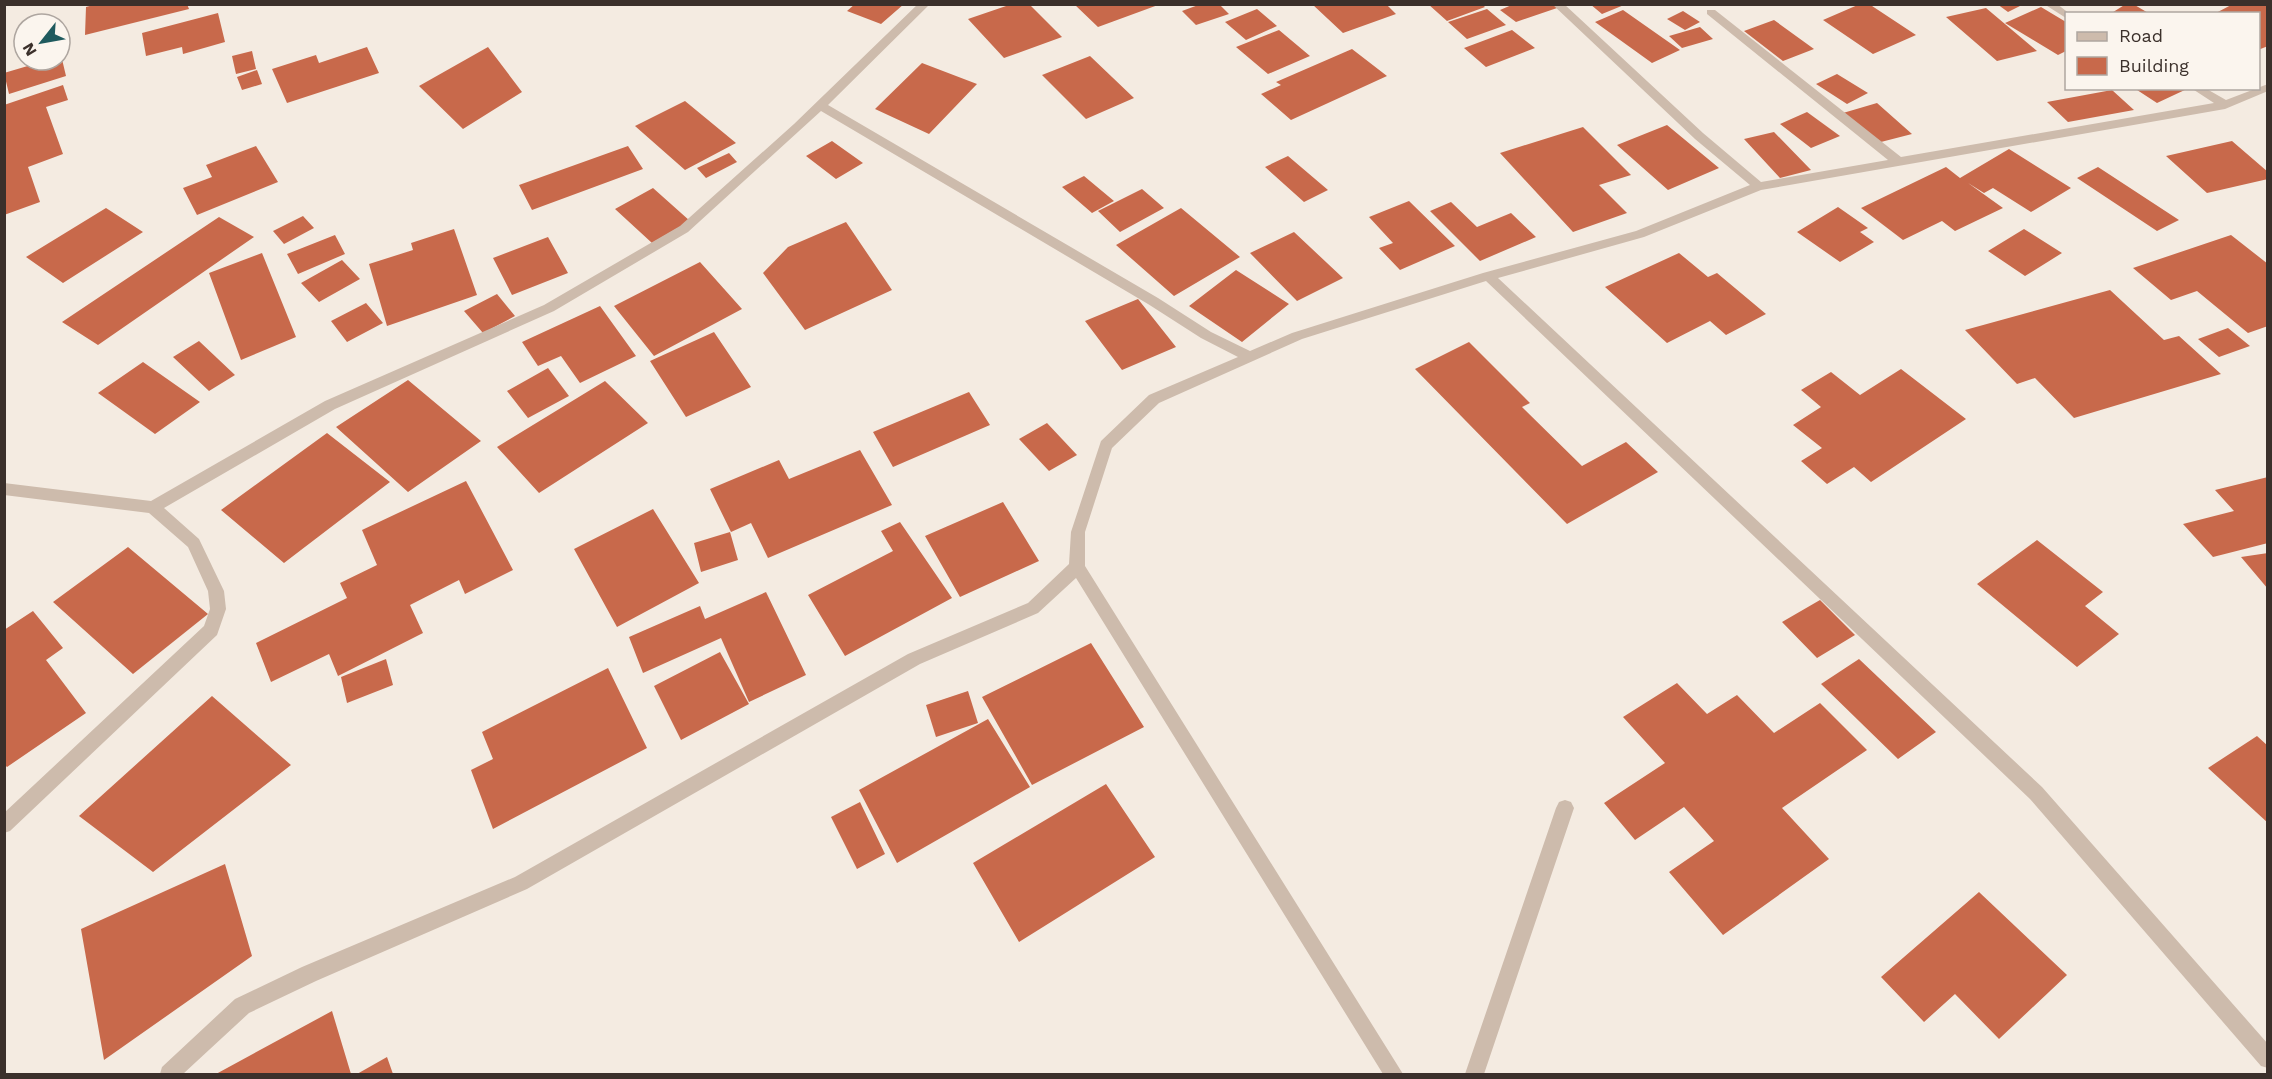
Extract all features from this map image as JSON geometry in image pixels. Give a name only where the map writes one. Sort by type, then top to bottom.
[{"type":"street","points":[[153,507],[330,405],[549,308],[684,229],[820,105],[925,4]]},
{"type":"street","points":[[1557,4],[1699,136],[1759,186]]},
{"type":"street","points":[[2049,4],[2065,14]]},
{"type":"street","points":[[1710,12],[1899,162]]},
{"type":"street","points":[[1394,1074],[1077,567],[1078,532],[1106,444],[1154,399],[1297,336],[1488,276],[1640,234],[1759,186],[2225,105],[2268,87]]},
{"type":"street","points":[[2199,90],[2225,105]]},
{"type":"street","points":[[820,105],[1154,301],[1189,326],[1250,357]]},
{"type":"street","points":[[1488,276],[2036,793],[2268,1059]]},
{"type":"street","points":[[4,489],[153,507],[195,543],[216,591],[218,609],[211,630],[4,825]]},
{"type":"street","points":[[169,1074],[242,1006],[309,974],[521,883],[914,659],[1033,608],[1077,567]]},
{"type":"street","points":[[1474,1074],[1565,808]]},
{"type":"building","points":[[97,4],[187,4],[189,9],[85,35],[86,7]]},
{"type":"building","points":[[855,4],[904,4],[881,24],[847,11]]},
{"type":"building","points":[[1074,4],[1158,4],[1158,5],[1098,27]]},
{"type":"building","points":[[1201,4],[1219,4],[1229,14],[1196,25],[1182,11]]},
{"type":"building","points":[[1312,4],[1386,4],[1396,14],[1343,33]]},
{"type":"building","points":[[1428,4],[1482,4],[1485,7],[1447,21]]},
{"type":"building","points":[[1514,4],[1558,4],[1560,7],[1516,22],[1500,10]]},
{"type":"building","points":[[1590,4],[1624,4],[1624,5],[1602,14]]},
{"type":"building","points":[[1860,4],[1869,4],[1916,35],[1873,54],[1823,20]]},
{"type":"building","points":[[1997,4],[2018,4],[2020,6],[2008,12]]},
{"type":"building","points":[[2126,4],[2133,4],[2147,12],[2113,12]]},
{"type":"building","points":[[2233,4],[2268,6],[2268,46],[2260,49],[2260,12],[2218,12]]},
{"type":"building","points":[[1009,5],[1030,5],[1062,37],[1004,58],[968,19]]},
{"type":"building","points":[[2041,7],[2065,21],[2065,52],[2058,55],[2005,23]]},
{"type":"building","points":[[1986,8],[2037,51],[1997,61],[1946,17]]},
{"type":"building","points":[[1257,9],[1277,26],[1246,40],[1225,22]]},
{"type":"building","points":[[1487,9],[1506,25],[1467,39],[1448,22]]},
{"type":"building","points":[[1623,10],[1680,50],[1652,63],[1595,22]]},
{"type":"building","points":[[1683,11],[1700,22],[1685,30],[1667,19]]},
{"type":"building","points":[[218,13],[225,42],[183,54],[182,47],[146,56],[142,33]]},
{"type":"building","points":[[1774,20],[1814,49],[1783,61],[1744,31]]},
{"type":"building","points":[[1700,27],[1713,39],[1682,48],[1669,36]]},
{"type":"building","points":[[1279,30],[1310,56],[1268,74],[1236,47]]},
{"type":"building","points":[[1512,30],[1535,48],[1486,67],[1464,48]]},
{"type":"building","points":[[367,47],[379,73],[287,103],[272,69],[316,55],[319,63]]},
{"type":"building","points":[[488,47],[522,92],[463,129],[419,86]]},
{"type":"building","points":[[1352,49],[1387,76],[1291,120],[1261,94],[1281,85],[1276,82]]},
{"type":"building","points":[[252,51],[256,69],[236,74],[232,56]]},
{"type":"building","points":[[1090,56],[1134,98],[1086,119],[1042,75]]},
{"type":"building","points":[[922,63],[977,84],[929,134],[875,109]]},
{"type":"building","points":[[257,70],[262,84],[242,90],[237,77]]},
{"type":"building","points":[[12,71],[65,72],[66,76],[9,94],[4,73]]},
{"type":"building","points":[[1837,74],[1868,93],[1847,104],[1816,84]]},
{"type":"building","points":[[63,85],[68,100],[46,107],[63,154],[28,167],[40,202],[4,215],[4,105]]},
{"type":"building","points":[[2112,90],[2134,110],[2068,122],[2047,102]]},
{"type":"building","points":[[2137,90],[2185,90],[2157,103]]},
{"type":"building","points":[[685,101],[736,143],[685,170],[635,126]]},
{"type":"building","points":[[1877,103],[1912,134],[1877,143],[1843,113]]},
{"type":"building","points":[[1807,112],[1840,136],[1811,148],[1780,124]]},
{"type":"building","points":[[1667,125],[1719,168],[1668,190],[1617,145]]},
{"type":"building","points":[[1583,127],[1631,175],[1599,185],[1627,213],[1573,232],[1500,153]]},
{"type":"building","points":[[1774,132],[1811,170],[1780,178],[1744,139]]},
{"type":"building","points":[[832,141],[863,163],[836,179],[806,156]]},
{"type":"building","points":[[2232,141],[2268,172],[2268,179],[2207,193],[2166,156]]},
{"type":"building","points":[[256,146],[278,182],[197,215],[183,188],[212,177],[206,165]]},
{"type":"building","points":[[628,146],[643,169],[532,210],[519,185]]},
{"type":"building","points":[[2009,149],[2071,188],[2031,212],[1993,188],[1984,193],[1968,183],[2003,208],[1955,231],[1942,221],[1903,240],[1861,208],[1946,167],[1960,178]]},
{"type":"building","points":[[729,153],[737,162],[706,178],[697,168]]},
{"type":"building","points":[[1288,156],[1328,190],[1304,202],[1265,167]]},
{"type":"building","points":[[2098,167],[2179,220],[2157,231],[2077,178]]},
{"type":"building","points":[[1084,176],[1114,201],[1092,213],[1062,187]]},
{"type":"building","points":[[653,188],[690,221],[652,243],[615,209]]},
{"type":"building","points":[[1142,189],[1164,208],[1120,232],[1098,211]]},
{"type":"building","points":[[1409,201],[1455,246],[1400,270],[1379,248],[1393,243],[1369,217]]},
{"type":"building","points":[[1451,202],[1477,227],[1511,213],[1536,237],[1480,261],[1430,211]]},
{"type":"building","points":[[1838,207],[1868,228],[1860,232],[1874,242],[1840,262],[1797,232]]},
{"type":"building","points":[[106,208],[143,232],[63,283],[26,257]]},
{"type":"building","points":[[1181,208],[1240,257],[1174,296],[1116,245]]},
{"type":"building","points":[[303,216],[314,228],[284,244],[273,231]]},
{"type":"building","points":[[219,217],[254,237],[98,345],[62,322]]},
{"type":"building","points":[[846,222],[892,290],[805,330],[763,273],[788,247]]},
{"type":"building","points":[[454,229],[477,295],[387,326],[369,264],[413,250],[411,243]]},
{"type":"building","points":[[2024,229],[2062,253],[2025,276],[1988,251]]},
{"type":"building","points":[[1294,232],[1343,278],[1297,301],[1250,253]]},
{"type":"building","points":[[335,235],[345,254],[298,274],[287,254]]},
{"type":"building","points":[[2231,235],[2268,264],[2268,326],[2248,333],[2197,291],[2171,300],[2133,268]]},
{"type":"building","points":[[548,237],[568,273],[512,295],[493,258]]},
{"type":"building","points":[[262,253],[296,337],[241,360],[209,273]]},
{"type":"building","points":[[1679,253],[1708,277],[1717,273],[1766,314],[1726,335],[1710,321],[1667,343],[1605,287]]},
{"type":"building","points":[[342,260],[360,279],[319,302],[301,283]]},
{"type":"building","points":[[700,262],[742,309],[654,356],[614,306]]},
{"type":"building","points":[[1236,270],[1289,304],[1242,342],[1189,306]]},
{"type":"building","points":[[2110,290],[2164,340],[2179,336],[2221,374],[2074,418],[2035,378],[2017,384],[1965,330]]},
{"type":"building","points":[[497,294],[515,316],[483,333],[464,311]]},
{"type":"building","points":[[1138,299],[1176,347],[1122,370],[1085,321]]},
{"type":"building","points":[[366,303],[383,323],[347,342],[331,321]]},
{"type":"building","points":[[600,306],[636,356],[580,383],[561,356],[538,366],[522,342]]},
{"type":"building","points":[[2228,328],[2250,346],[2219,357],[2198,339]]},
{"type":"building","points":[[714,332],[751,387],[686,417],[650,361]]},
{"type":"building","points":[[199,341],[235,375],[209,391],[173,357]]},
{"type":"building","points":[[1469,342],[1530,403],[1522,407],[1582,466],[1626,442],[1658,472],[1567,524],[1415,369]]},
{"type":"building","points":[[143,362],[200,402],[155,434],[98,393]]},
{"type":"building","points":[[548,368],[569,396],[528,418],[507,391]]},
{"type":"building","points":[[1901,369],[1966,419],[1871,482],[1854,467],[1827,484],[1801,461],[1822,448],[1793,425],[1821,407],[1801,390],[1831,372],[1860,395]]},
{"type":"building","points":[[408,380],[481,441],[408,492],[336,427]]},
{"type":"building","points":[[605,381],[648,423],[539,493],[497,447]]},
{"type":"building","points":[[969,392],[990,425],[893,467],[873,432]]},
{"type":"building","points":[[1047,423],[1077,455],[1049,471],[1019,439]]},
{"type":"building","points":[[327,433],[390,482],[284,563],[221,510]]},
{"type":"building","points":[[860,450],[892,505],[768,558],[751,523],[731,532],[710,489],[779,460],[789,479]]},
{"type":"building","points":[[2268,477],[2268,543],[2213,557],[2183,524],[2234,511],[2215,490]]},
{"type":"building","points":[[466,481],[513,570],[465,594],[459,580],[410,605],[423,633],[338,676],[329,654],[271,682],[256,643],[347,598],[340,583],[377,565],[362,530]]},
{"type":"building","points":[[1003,502],[1039,561],[960,597],[925,536]]},
{"type":"building","points":[[653,509],[699,583],[617,627],[574,549]]},
{"type":"building","points":[[900,522],[952,598],[845,656],[808,595],[893,551],[881,531]]},
{"type":"building","points":[[730,532],[738,560],[701,572],[694,543]]},
{"type":"building","points":[[2037,540],[2103,592],[2085,606],[2119,634],[2077,667],[1977,584]]},
{"type":"building","points":[[128,547],[208,614],[133,674],[53,602]]},
{"type":"building","points":[[2268,553],[2268,589],[2241,557]]},
{"type":"building","points":[[766,592],[806,675],[749,702],[721,638],[643,673],[629,637],[700,606],[705,619]]},
{"type":"building","points":[[1820,600],[1855,635],[1817,658],[1782,622]]},
{"type":"building","points":[[33,611],[63,648],[46,660],[86,713],[7,767],[4,764],[4,630]]},
{"type":"building","points":[[1091,643],[1144,727],[1032,785],[982,697]]},
{"type":"building","points":[[720,652],[749,704],[681,740],[654,686]]},
{"type":"building","points":[[386,659],[393,685],[347,703],[341,677]]},
{"type":"building","points":[[1859,659],[1936,732],[1898,759],[1821,684]]},
{"type":"building","points":[[608,668],[647,748],[493,829],[471,770],[493,759],[482,732]]},
{"type":"building","points":[[1677,683],[1707,714],[1737,695],[1774,733],[1820,703],[1867,750],[1782,808],[1829,859],[1723,935],[1669,872],[1714,841],[1684,807],[1635,840],[1604,803],[1665,763],[1623,717]]},
{"type":"building","points":[[968,691],[978,723],[936,737],[926,705]]},
{"type":"building","points":[[212,696],[291,765],[153,872],[79,816]]},
{"type":"building","points":[[988,719],[1030,787],[897,863],[859,790]]},
{"type":"building","points":[[2257,736],[2268,746],[2268,823],[2208,768]]},
{"type":"building","points":[[1106,784],[1155,857],[1019,942],[973,863]]},
{"type":"building","points":[[860,802],[885,854],[857,869],[831,817]]},
{"type":"building","points":[[225,864],[252,956],[104,1060],[81,929]]},
{"type":"building","points":[[1979,892],[2067,975],[1999,1039],[1955,994],[1924,1022],[1881,977]]},
{"type":"building","points":[[332,1011],[351,1074],[216,1074]]},
{"type":"building","points":[[387,1057],[393,1074],[357,1074]]}]
